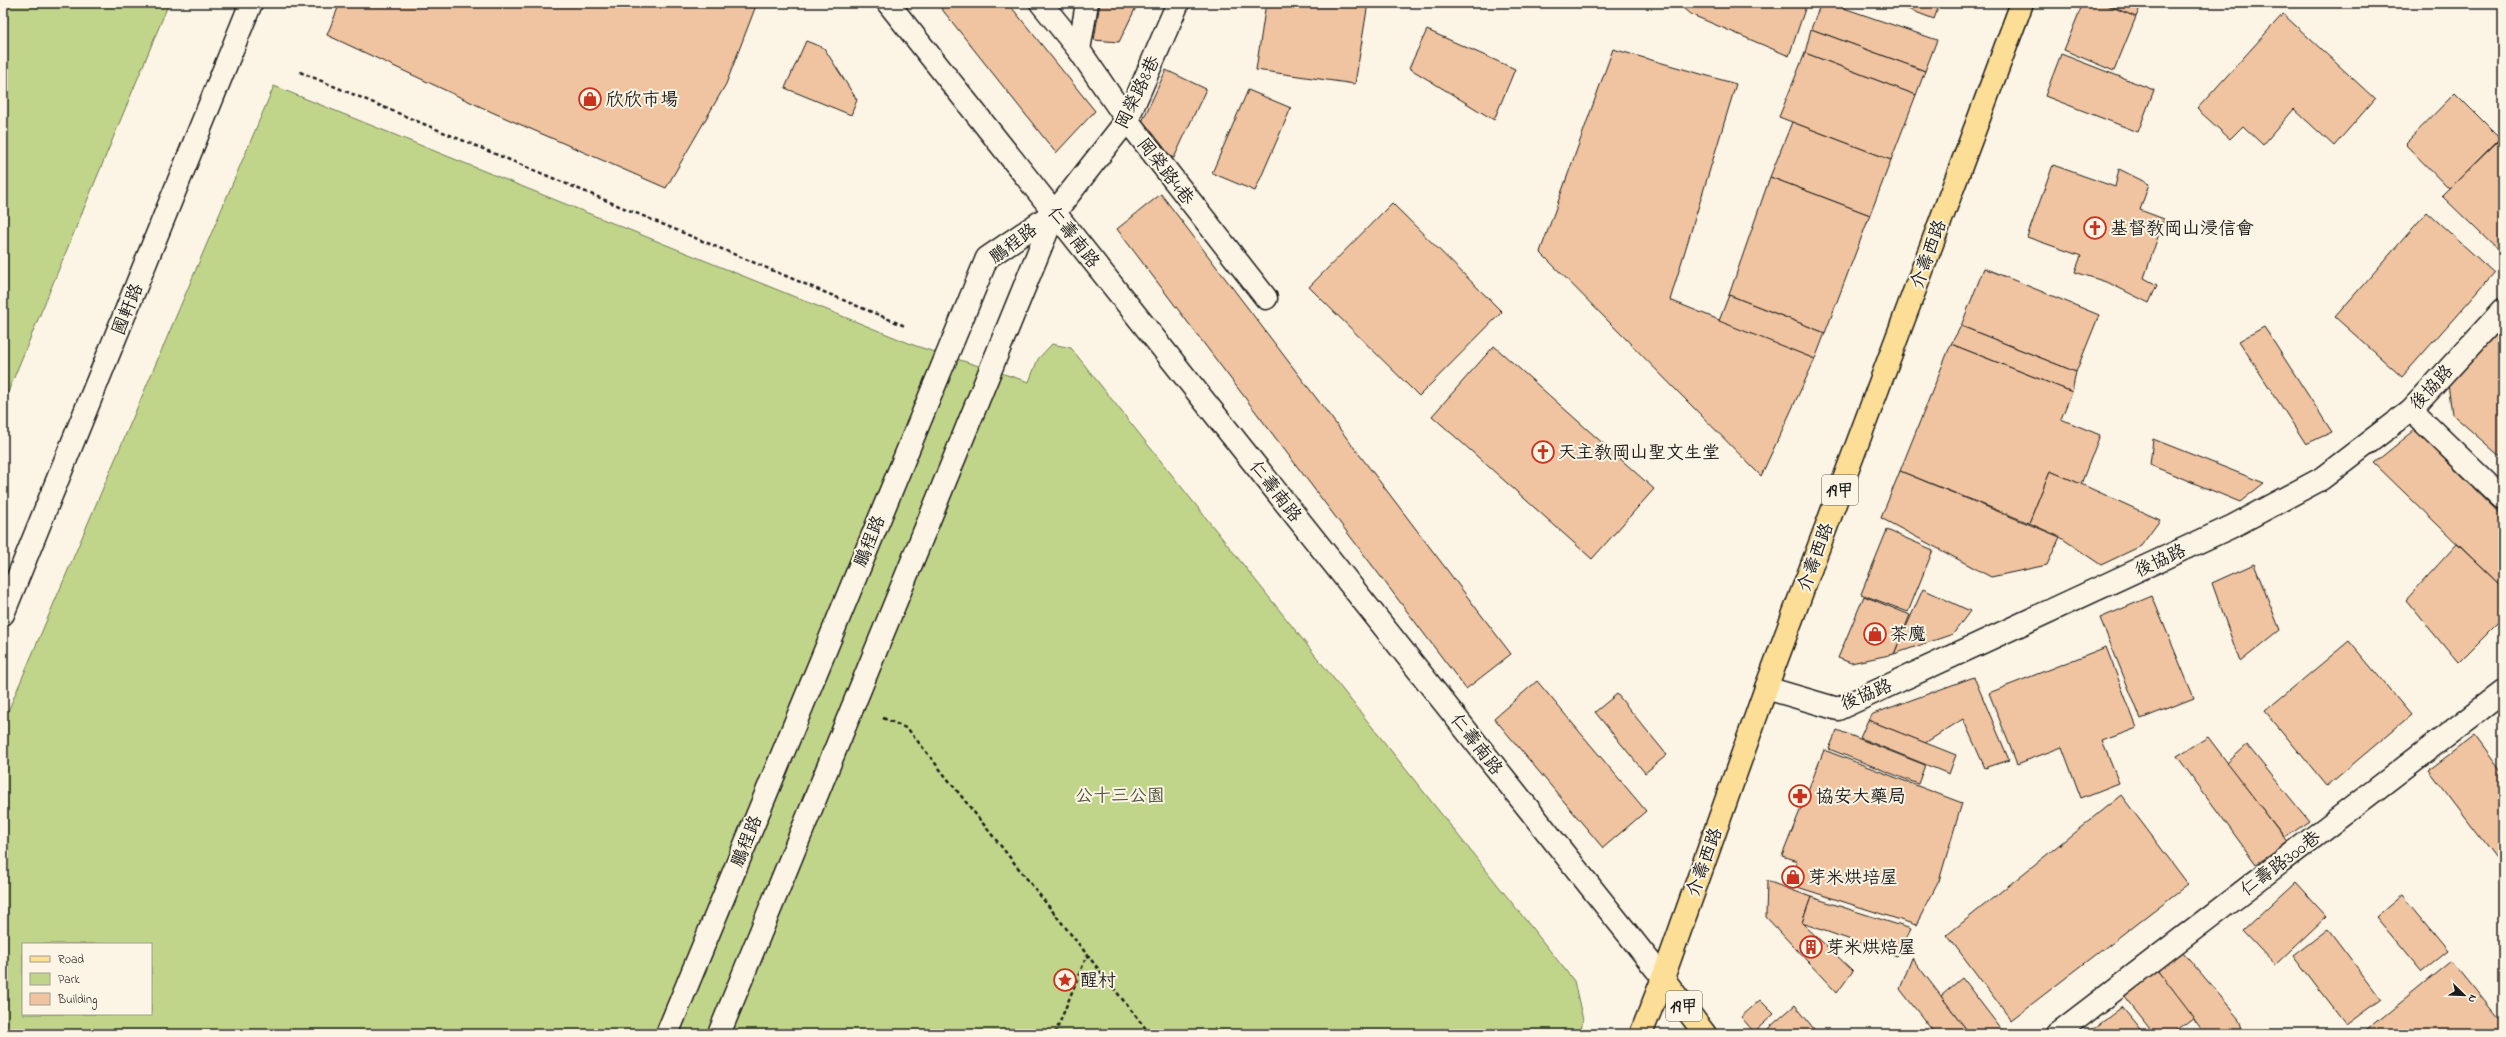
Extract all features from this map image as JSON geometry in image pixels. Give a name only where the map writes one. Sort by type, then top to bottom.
[{"type":"main road","name":"介壽西路","points":[[1641,1034],[1663,978],[1766,688],[2022,3]]},
{"type":"main road","name":"19甲","points":[[1663,978],[1705,1034]]},
{"type":"street","name":"國軒路","points":[[3,614],[251,3]]},
{"type":"street","name":"仁壽南路","points":[[888,3],[1663,978]]},
{"type":"street","name":"岡榮路4巷","points":[[1041,3],[1079,50],[1127,120],[1266,298]]},
{"type":"street","points":[[1079,50],[1088,3]]},
{"type":"street","name":"岡榮路8巷","points":[[1055,212],[1127,120],[1178,3]]},
{"type":"street","name":"鵬程路","points":[[719,1034],[1055,212]]},
{"type":"street","name":"鵬程路","points":[[668,1034],[987,258],[1055,212]]},
{"type":"street","name":"後協路","points":[[1766,688],[1838,709],[2233,526],[2321,479],[2411,410],[2503,310]]},
{"type":"street","points":[[2411,410],[2503,499]]},
{"type":"street","name":"仁壽路300巷","points":[[2057,1034],[2503,692]]},
{"type":"path","points":[[300,72],[905,326]]},
{"type":"path","points":[[854,706],[908,729],[1150,1034]]},
{"type":"path","points":[[1055,1034],[1087,955]]},
{"type":"green space","points":[[3,3],[169,3],[3,404]]},
{"type":"green space","name":"公十三公園","points":[[274,86],[916,346],[1029,382],[1038,359],[1052,344],[1071,348],[1574,981],[1583,1020],[1580,1034],[3,1034],[3,723]]},
{"type":"building","name":"欣欣市場","points":[[340,3],[757,3],[726,84],[666,188],[494,113],[327,35]]},
{"type":"building","points":[[937,3],[1008,3],[1095,111],[1056,153]]},
{"type":"building","points":[[1100,3],[1138,3],[1119,42],[1094,40]]},
{"type":"building","points":[[1266,3],[1368,3],[1355,84],[1256,70]]},
{"type":"building","points":[[1677,3],[1807,3],[1789,56],[1690,14]]},
{"type":"building","points":[[1821,3],[1829,3],[1937,40],[1925,71],[1811,29]]},
{"type":"building","points":[[1892,3],[1940,3],[1934,19]]},
{"type":"building","points":[[2083,3],[2103,3],[2136,17],[2114,71],[2064,50]]},
{"type":"building","points":[[2103,3],[2142,3],[2136,17]]},
{"type":"building","points":[[2283,14],[2375,99],[2334,146],[2294,109],[2263,145],[2243,126],[2230,139],[2197,109]]},
{"type":"building","points":[[1811,29],[1925,71],[1916,95],[1805,53]]},
{"type":"building","points":[[1427,30],[1515,69],[1494,120],[1409,68]]},
{"type":"building","points":[[806,41],[824,48],[857,100],[851,115],[785,88]]},
{"type":"building","points":[[1613,49],[1736,84],[1670,300],[1815,359],[1761,476],[1540,252]]},
{"type":"building","points":[[1805,53],[1916,95],[1891,160],[1779,117]]},
{"type":"building","points":[[2061,54],[2154,90],[2138,132],[2045,96]]},
{"type":"building","points":[[1166,70],[1206,89],[1174,158],[1134,139]]},
{"type":"building","points":[[1248,90],[1291,108],[1255,191],[1212,173]]},
{"type":"building","points":[[2455,93],[2500,138],[2449,189],[2405,144]]},
{"type":"building","points":[[1792,122],[1891,160],[1870,215],[1770,177]]},
{"type":"building","points":[[2503,136],[2503,255],[2442,196]]},
{"type":"building","name":"基督教岡山浸信會","points":[[2053,165],[2115,187],[2119,169],[2149,184],[2140,210],[2164,219],[2144,278],[2157,285],[2149,303],[2109,283],[2075,272],[2081,256],[2027,237]]},
{"type":"building","points":[[1770,177],[1870,215],[1825,333],[1729,295]]},
{"type":"building","points":[[1161,194],[1511,654],[1466,689],[1117,229]]},
{"type":"building","points":[[1392,203],[1502,312],[1419,396],[1309,287]]},
{"type":"building","points":[[2427,212],[2494,273],[2402,377],[2335,317]]},
{"type":"building","points":[[1984,268],[2099,315],[2076,372],[1961,326]]},
{"type":"building","points":[[1729,295],[1825,333],[1815,359],[1719,321]]},
{"type":"building","points":[[1961,326],[2076,372],[2072,392],[1951,344]]},
{"type":"building","points":[[2264,327],[2332,432],[2306,444],[2239,341]]},
{"type":"building","points":[[2503,328],[2503,459],[2452,414],[2448,384]]},
{"type":"building","points":[[1951,344],[2072,392],[2061,419],[2100,435],[2081,484],[2050,471],[2029,523],[1900,471]]},
{"type":"building","name":"天主教岡山聖文生堂","points":[[1494,346],[1654,489],[1592,559],[1432,416]]},
{"type":"building","points":[[2415,430],[2503,517],[2503,588],[2374,463]]},
{"type":"building","points":[[2153,439],[2264,483],[2240,502],[2150,465]]},
{"type":"building","points":[[1900,471],[2060,537],[2047,565],[1991,577],[1881,518]]},
{"type":"building","points":[[2050,471],[2160,520],[2141,546],[2101,565],[2060,537],[2029,523]]},
{"type":"building","points":[[1887,530],[1933,550],[1908,612],[1861,594]]},
{"type":"building","points":[[2457,544],[2503,588],[2503,618],[2458,663],[2406,600]]},
{"type":"building","points":[[2254,564],[2280,630],[2240,662],[2212,583]]},
{"type":"building","points":[[1923,589],[1970,611],[1953,634],[1894,654]]},
{"type":"building","name":"茶魔","points":[[1864,596],[1910,615],[1894,654],[1851,663],[1838,658]]},
{"type":"building","points":[[2152,596],[2194,698],[2141,719],[2100,618]]},
{"type":"building","points":[[2349,641],[2411,715],[2327,786],[2265,711]]},
{"type":"building","points":[[2106,647],[2137,728],[2102,741],[2119,783],[2081,798],[2062,747],[2017,764],[1989,693]]},
{"type":"building","points":[[1974,677],[2009,760],[1985,768],[1963,719],[1925,743],[1868,720],[1873,714]]},
{"type":"building","points":[[1537,681],[1646,811],[1603,848],[1494,718]]},
{"type":"building","points":[[1617,694],[1667,755],[1645,773],[1595,712]]},
{"type":"building","points":[[1868,720],[1956,755],[1949,774],[1860,738]]},
{"type":"building","points":[[1837,730],[1925,765],[1918,784],[1829,749]]},
{"type":"building","points":[[2475,735],[2503,773],[2502,866],[2429,770]]},
{"type":"building","points":[[2208,737],[2289,844],[2256,864],[2177,756]]},
{"type":"building","points":[[2247,745],[2309,821],[2285,838],[2227,763]]},
{"type":"building","points":[[1824,750],[1962,803],[1939,881],[1916,925],[1788,884],[1797,861],[1782,856]]},
{"type":"building","points":[[2121,795],[2188,884],[2011,1020],[1947,935]]},
{"type":"building","name":"芽米烘焙屋","points":[[1767,881],[1811,897],[1802,923],[1853,971],[1837,993],[1766,917]]},
{"type":"building","points":[[2296,882],[2327,916],[2275,965],[2243,931]]},
{"type":"building","points":[[2402,895],[2448,951],[2422,972],[2376,917]]},
{"type":"building","points":[[1811,897],[1911,929],[1897,956],[1802,923]]},
{"type":"building","points":[[2328,929],[2381,999],[2346,1025],[2293,956]]},
{"type":"building","points":[[2503,935],[2503,946],[2498,940]]},
{"type":"building","points":[[2183,952],[2238,1017],[2244,1034],[2205,1034],[2158,970]]},
{"type":"building","points":[[1912,958],[1970,1034],[1935,1034],[1900,989]]},
{"type":"building","points":[[2452,961],[2503,1024],[2503,1034],[2362,1034]]},
{"type":"building","points":[[2158,970],[2194,1017],[2172,1034],[2154,1034],[2124,996]]},
{"type":"building","points":[[1962,978],[2005,1034],[1970,1034],[1941,996]]},
{"type":"building","points":[[1760,1000],[1774,1014],[1754,1032],[1741,1017]]},
{"type":"building","points":[[1795,1005],[1818,1034],[1762,1034]]},
{"type":"building","points":[[2122,1007],[2144,1034],[2087,1034]]},
{"type":"place","name":"欣欣市場","points":[[590,99]]},
{"type":"place","name":"基督教岡山浸信會","points":[[2095,228]]},
{"type":"place","name":"天主教岡山聖文生堂","points":[[1543,452]]},
{"type":"place","name":"茶魔","points":[[1875,634]]},
{"type":"place","name":"協安大藥局","points":[[1800,796]]},
{"type":"place","name":"芽米烘培屋","points":[[1793,877]]},
{"type":"place","name":"芽米烘焙屋","points":[[1811,947]]},
{"type":"place","name":"醒村","points":[[1065,980]]}]
